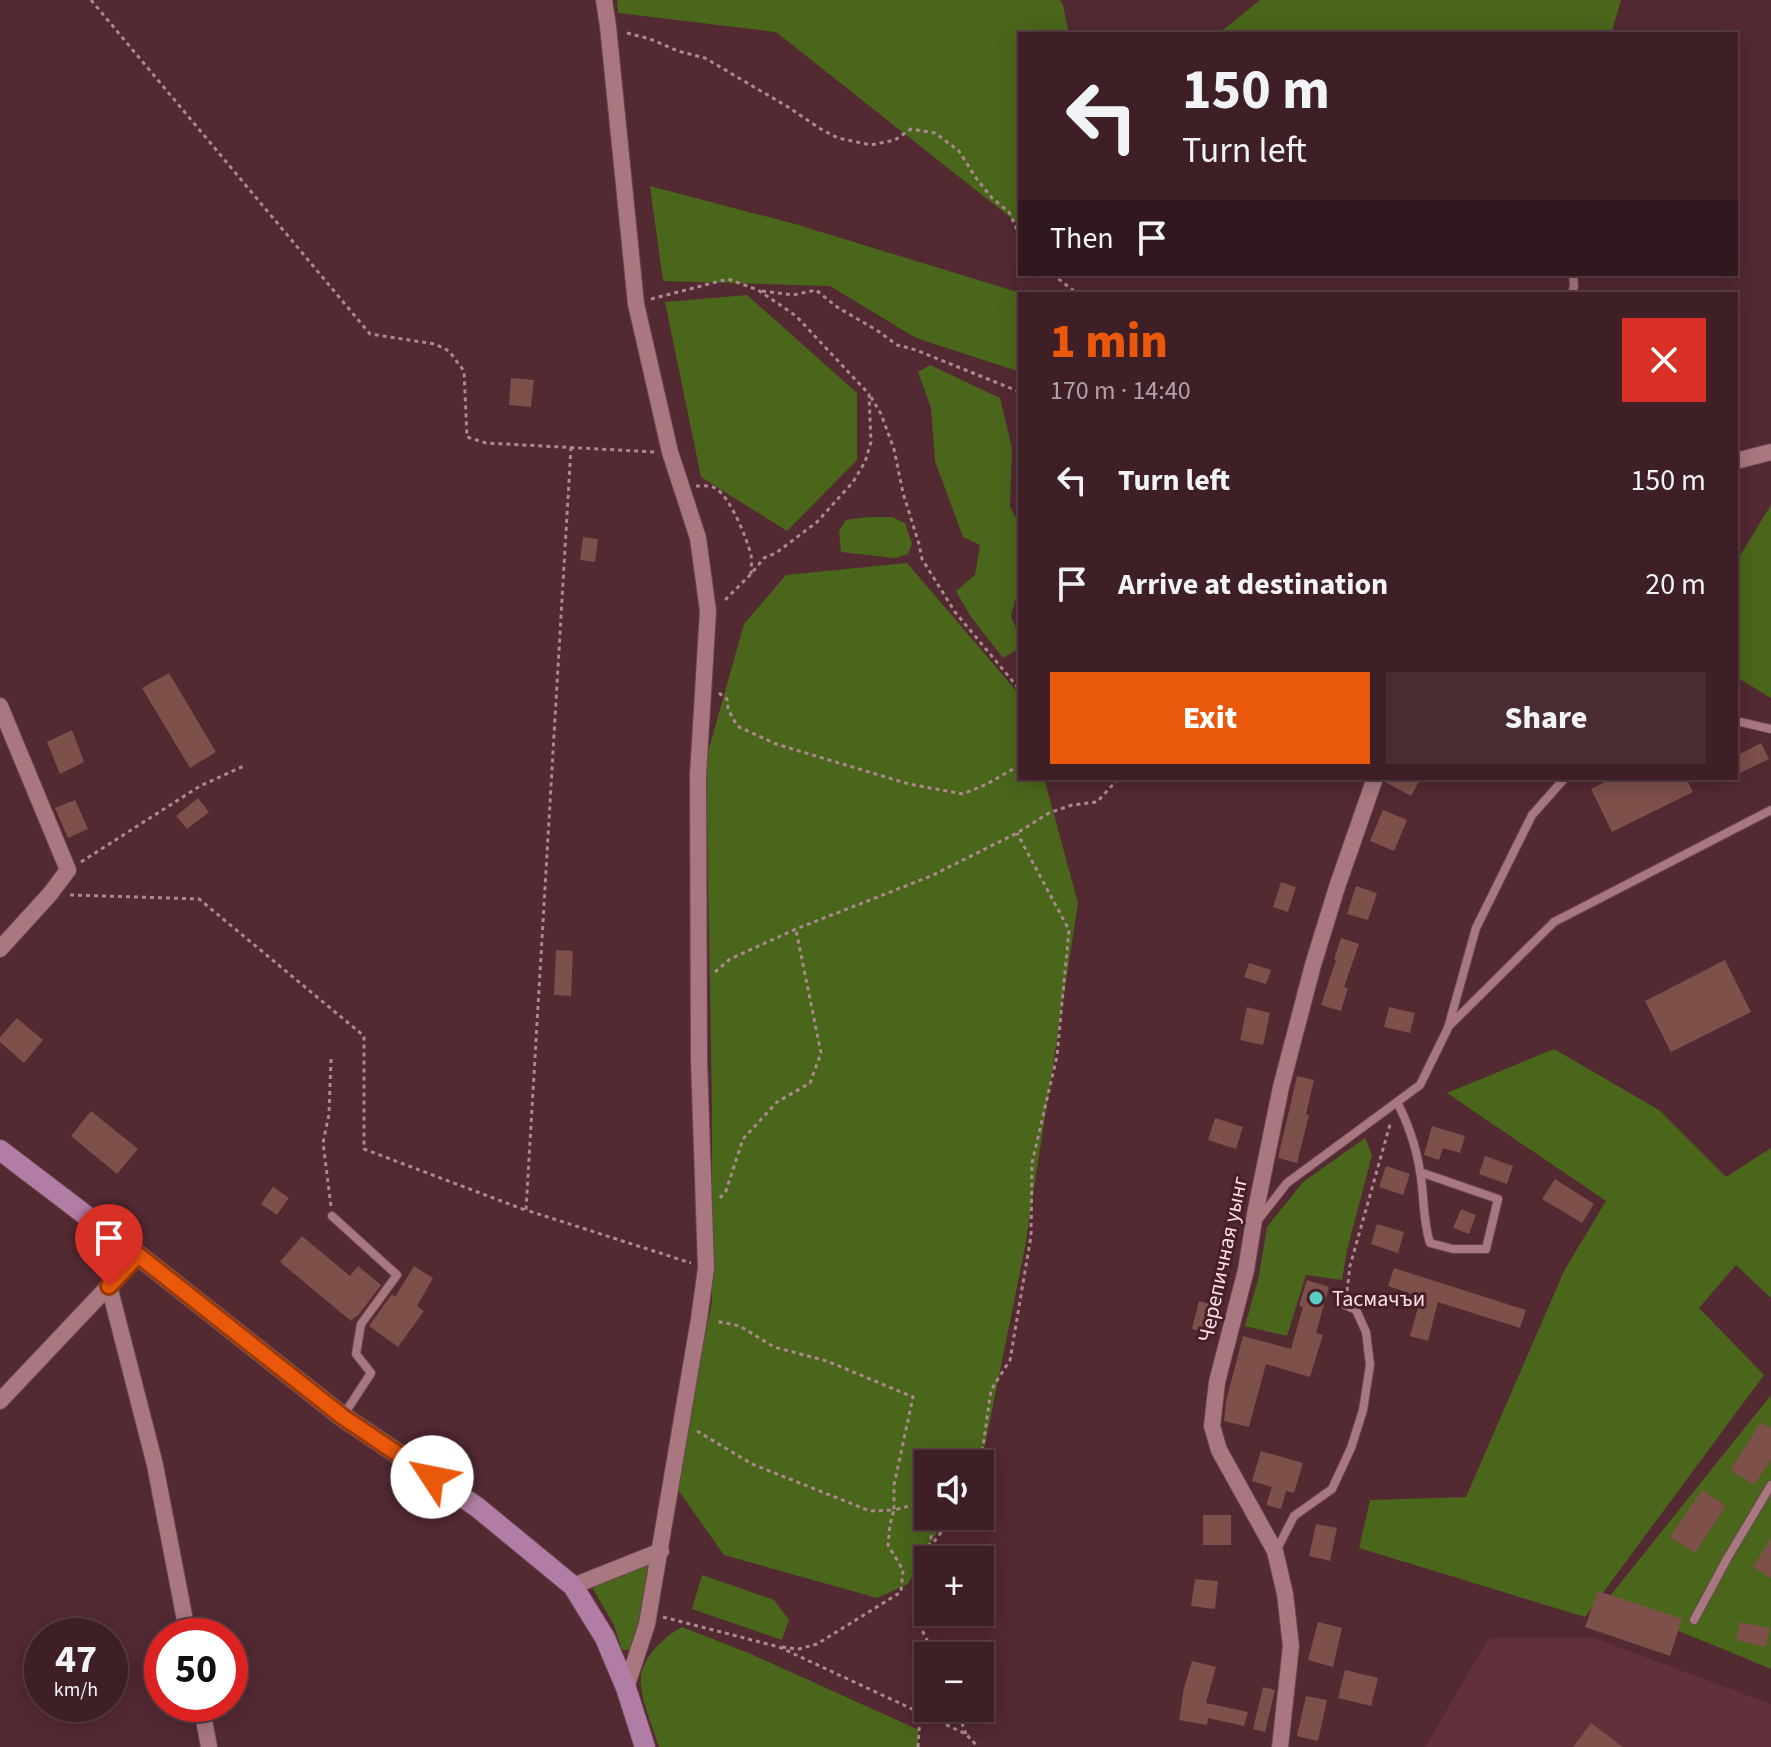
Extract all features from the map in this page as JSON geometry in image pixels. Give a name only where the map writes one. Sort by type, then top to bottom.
[{"type":"main road","points":[[0,1150],[343,1417],[477,1507],[573,1586],[605,1638],[626,1688],[645,1747]]},
{"type":"street","points":[[604,0],[636,304],[670,452],[698,538],[708,611],[698,775],[699,1060],[706,1268],[661,1551],[647,1624],[626,1688]]},
{"type":"street","points":[[1738,460],[1771,452]]},
{"type":"street","points":[[0,706],[68,870],[0,949]]},
{"type":"street","name":"Черепичная уынг","points":[[1280,1747],[1291,1646],[1285,1594],[1275,1551],[1219,1450],[1212,1426],[1217,1382],[1246,1270],[1281,1087],[1313,965],[1374,780]]},
{"type":"street","points":[[0,1401],[138,1255]]},
{"type":"street","points":[[109,1286],[155,1465],[185,1618]]},
{"type":"street","points":[[573,1586],[661,1551]]},
{"type":"street","points":[[204,1722],[209,1747]]},
{"type":"lane","points":[[1738,721],[1771,729]]},
{"type":"lane","points":[[1253,1227],[1287,1183],[1420,1085],[1448,1028],[1476,928],[1532,815],[1563,780]]},
{"type":"lane","points":[[1448,1028],[1554,922],[1771,810]]},
{"type":"lane","points":[[1397,1102],[1409,1126],[1420,1172],[1424,1226],[1430,1243],[1453,1249],[1486,1249],[1498,1199],[1420,1172]]},
{"type":"lane","points":[[332,1216],[397,1275],[361,1324],[356,1354],[371,1373],[343,1417]]},
{"type":"lane","points":[[1275,1551],[1294,1516],[1332,1489],[1351,1448],[1363,1410],[1370,1365],[1366,1332],[1356,1310],[1345,1305]]},
{"type":"lane","points":[[1694,1620],[1771,1485]]},
{"type":"path","points":[[91,0],[370,334],[435,344],[449,351],[464,371],[467,437],[486,443],[670,452]]},
{"type":"path","points":[[608,26],[705,58],[838,138],[871,145],[895,140],[911,129],[935,133],[959,151],[992,198],[1009,212],[1018,232]]},
{"type":"path","points":[[1055,276],[1075,292]]},
{"type":"path","points":[[636,304],[728,279],[758,290],[793,295],[816,290],[897,345],[1018,391]]},
{"type":"path","points":[[758,290],[796,316],[869,394],[881,414],[894,449],[922,559],[955,612],[1018,688]]},
{"type":"path","points":[[708,611],[726,599],[764,558],[776,553],[817,522],[853,482],[865,462],[871,442],[869,394]]},
{"type":"path","points":[[526,1210],[571,447]]},
{"type":"path","points":[[682,488],[704,485],[716,488],[729,503],[743,530],[752,559],[751,574]]},
{"type":"path","points":[[703,687],[727,699],[728,709],[737,726],[776,744],[909,784],[963,794],[1018,766]]},
{"type":"path","points":[[68,870],[200,786],[246,765]]},
{"type":"path","points":[[699,984],[730,959],[796,929],[931,876],[1017,833],[1049,813],[1072,805],[1097,802],[1117,780]]},
{"type":"path","points":[[982,1450],[991,1390],[1010,1360],[1031,1236],[1032,1163],[1057,1056],[1069,930],[1017,833]]},
{"type":"path","points":[[50,894],[199,899],[364,1036],[364,1149],[526,1210],[706,1268]]},
{"type":"path","points":[[704,1215],[726,1191],[743,1139],[777,1102],[810,1083],[821,1053],[796,929]]},
{"type":"path","points":[[331,1059],[329,1114],[323,1143],[332,1216]]},
{"type":"path","points":[[1345,1305],[1350,1266],[1397,1102]]},
{"type":"path","points":[[647,1624],[664,1616],[779,1647],[799,1649],[817,1644],[901,1592],[903,1570],[888,1545],[894,1510],[894,1485],[913,1397],[827,1361],[774,1347],[740,1326],[699,1319]]},
{"type":"path","points":[[681,1419],[752,1464],[870,1511],[894,1510],[914,1505]]},
{"type":"path","points":[[779,1647],[914,1710]]},
{"type":"path","points":[[918,1747],[920,1722]]},
{"type":"path","points":[[940,1722],[966,1734]]},
{"type":"path","points":[[961,1722],[966,1734],[978,1747]]},
{"type":"shaded area","points":[[1489,1638],[1594,1638],[1771,1704],[1771,1747],[1425,1747]]},
{"type":"green space","points":[[617,0],[1060,0],[1069,32],[1018,32],[1018,223],[776,32],[618,13]]},
{"type":"green space","points":[[1260,0],[1621,0],[1612,32],[1220,32]]},
{"type":"green space","points":[[650,186],[795,224],[1018,292],[1018,371],[916,338],[830,286],[663,281]]},
{"type":"green space","points":[[747,295],[857,393],[857,460],[787,531],[701,477],[665,302]]},
{"type":"green space","points":[[930,365],[1000,398],[1012,448],[1010,507],[1018,521],[1018,590],[1011,616],[1018,633],[1018,649],[1003,658],[971,617],[956,591],[975,575],[980,545],[963,537],[935,461],[931,408],[918,372]]},
{"type":"green space","points":[[1771,505],[1771,698],[1738,678],[1738,559]]},
{"type":"green space","points":[[892,517],[905,523],[912,544],[908,554],[895,558],[841,552],[839,531],[846,520]]},
{"type":"green space","points":[[907,563],[1018,693],[1018,780],[1045,780],[1078,903],[1025,1247],[985,1445],[982,1450],[914,1450],[914,1530],[938,1530],[929,1546],[914,1546],[914,1573],[908,1584],[877,1598],[724,1555],[676,1487],[712,1302],[706,759],[744,624],[786,575]]},
{"type":"green space","points":[[1554,1049],[1659,1110],[1726,1177],[1771,1148],[1771,1298],[1736,1265],[1699,1308],[1764,1375],[1585,1617],[1359,1548],[1370,1500],[1466,1497],[1564,1271],[1606,1201],[1447,1093]]},
{"type":"green space","points":[[1365,1138],[1372,1155],[1342,1280],[1306,1275],[1287,1336],[1245,1326],[1259,1276],[1267,1227],[1303,1182]]},
{"type":"green space","points":[[1771,1395],[1771,1669],[1606,1601]]},
{"type":"green space","points":[[649,1563],[631,1650],[622,1650],[614,1625],[592,1587]]},
{"type":"green space","points":[[702,1575],[774,1600],[789,1620],[782,1640],[692,1609]]},
{"type":"green space","points":[[682,1627],[751,1654],[919,1730],[918,1747],[659,1747],[644,1701],[641,1677],[652,1652]]},
{"type":"building","points":[[511,378],[534,380],[531,407],[509,405]]},
{"type":"building","points":[[583,537],[598,539],[595,562],[580,560]]},
{"type":"building","points":[[169,673],[216,752],[190,768],[142,688]]},
{"type":"building","points":[[72,730],[84,762],[60,774],[47,742]]},
{"type":"building","points":[[1761,743],[1769,759],[1738,774],[1738,755]]},
{"type":"building","points":[[1386,780],[1420,780],[1411,796]]},
{"type":"building","points":[[1609,780],[1687,780],[1693,792],[1612,832],[1591,789]]},
{"type":"building","points":[[198,798],[209,812],[187,829],[176,816]]},
{"type":"building","points":[[75,800],[88,829],[68,838],[55,808]]},
{"type":"building","points":[[1383,810],[1407,820],[1394,851],[1370,841]]},
{"type":"building","points":[[1281,882],[1296,887],[1288,912],[1273,907]]},
{"type":"building","points":[[1356,886],[1377,893],[1368,920],[1347,914]]},
{"type":"building","points":[[1341,938],[1359,944],[1344,987],[1348,988],[1341,1011],[1321,1005]]},
{"type":"building","points":[[556,950],[573,951],[571,996],[554,995]]},
{"type":"building","points":[[1725,960],[1751,1012],[1671,1052],[1645,1001]]},
{"type":"building","points":[[1249,963],[1271,970],[1266,984],[1244,977]]},
{"type":"building","points":[[1247,1007],[1270,1013],[1263,1045],[1240,1040]]},
{"type":"building","points":[[1389,1007],[1415,1013],[1410,1033],[1384,1027]]},
{"type":"building","points":[[17,1018],[43,1040],[24,1063],[0,1042],[0,1037]]},
{"type":"building","points":[[1297,1076],[1314,1080],[1297,1163],[1278,1158]]},
{"type":"building","points":[[91,1111],[138,1149],[117,1174],[71,1136]]},
{"type":"building","points":[[1215,1118],[1243,1127],[1236,1149],[1208,1140]]},
{"type":"building","points":[[1432,1126],[1465,1136],[1460,1153],[1443,1148],[1439,1160],[1424,1155]]},
{"type":"building","points":[[1485,1156],[1513,1166],[1507,1184],[1479,1174]]},
{"type":"building","points":[[1386,1166],[1410,1174],[1403,1195],[1379,1187]]},
{"type":"building","points":[[1555,1179],[1594,1204],[1582,1223],[1542,1199]]},
{"type":"building","points":[[273,1187],[289,1198],[277,1215],[261,1204]]},
{"type":"building","points":[[1461,1209],[1476,1215],[1469,1234],[1453,1228]]},
{"type":"building","points":[[1377,1224],[1404,1232],[1398,1253],[1371,1244]]},
{"type":"building","points":[[302,1236],[350,1276],[358,1266],[381,1285],[351,1321],[280,1262]]},
{"type":"building","points":[[414,1266],[433,1278],[417,1306],[424,1311],[398,1347],[369,1326],[392,1294],[395,1297]]},
{"type":"building","points":[[1394,1268],[1526,1310],[1520,1328],[1438,1302],[1428,1341],[1410,1336],[1421,1297],[1388,1286]]},
{"type":"building","points":[[1307,1280],[1329,1287],[1316,1333],[1323,1335],[1310,1377],[1266,1364],[1249,1427],[1224,1421],[1226,1401],[1243,1336],[1291,1349]]},
{"type":"building","points":[[1199,1301],[1217,1306],[1209,1334],[1192,1329]]},
{"type":"building","points":[[1761,1422],[1771,1429],[1771,1460],[1754,1485],[1730,1470]]},
{"type":"building","points":[[1261,1451],[1303,1463],[1294,1493],[1286,1491],[1281,1509],[1266,1505],[1272,1487],[1252,1481]]},
{"type":"building","points":[[1702,1490],[1726,1506],[1695,1553],[1670,1537]]},
{"type":"building","points":[[1203,1515],[1231,1515],[1231,1545],[1203,1545]]},
{"type":"building","points":[[1316,1524],[1337,1528],[1330,1561],[1309,1556]]},
{"type":"building","points":[[1771,1538],[1771,1578],[1753,1567]]},
{"type":"building","points":[[1195,1579],[1218,1581],[1215,1609],[1191,1606]]},
{"type":"building","points":[[1598,1591],[1682,1619],[1670,1656],[1585,1627]]},
{"type":"building","points":[[1318,1622],[1342,1628],[1333,1667],[1308,1660]]},
{"type":"building","points":[[1740,1622],[1770,1628],[1766,1647],[1736,1640]]},
{"type":"building","points":[[1192,1661],[1216,1667],[1206,1703],[1248,1712],[1244,1726],[1208,1718],[1207,1725],[1179,1720]]},
{"type":"building","points":[[1345,1670],[1378,1678],[1371,1706],[1338,1698]]},
{"type":"building","points":[[1263,1687],[1275,1690],[1265,1732],[1253,1729]]},
{"type":"building","points":[[1306,1696],[1327,1700],[1318,1741],[1297,1736]]},
{"type":"building","points":[[1591,1723],[1623,1747],[1573,1747]]},
{"type":"place","name":"Тасмачъи","points":[[1316,1298]]},
{"type":"route","points":[[109,1286],[138,1255],[343,1417],[432,1477]]}]
